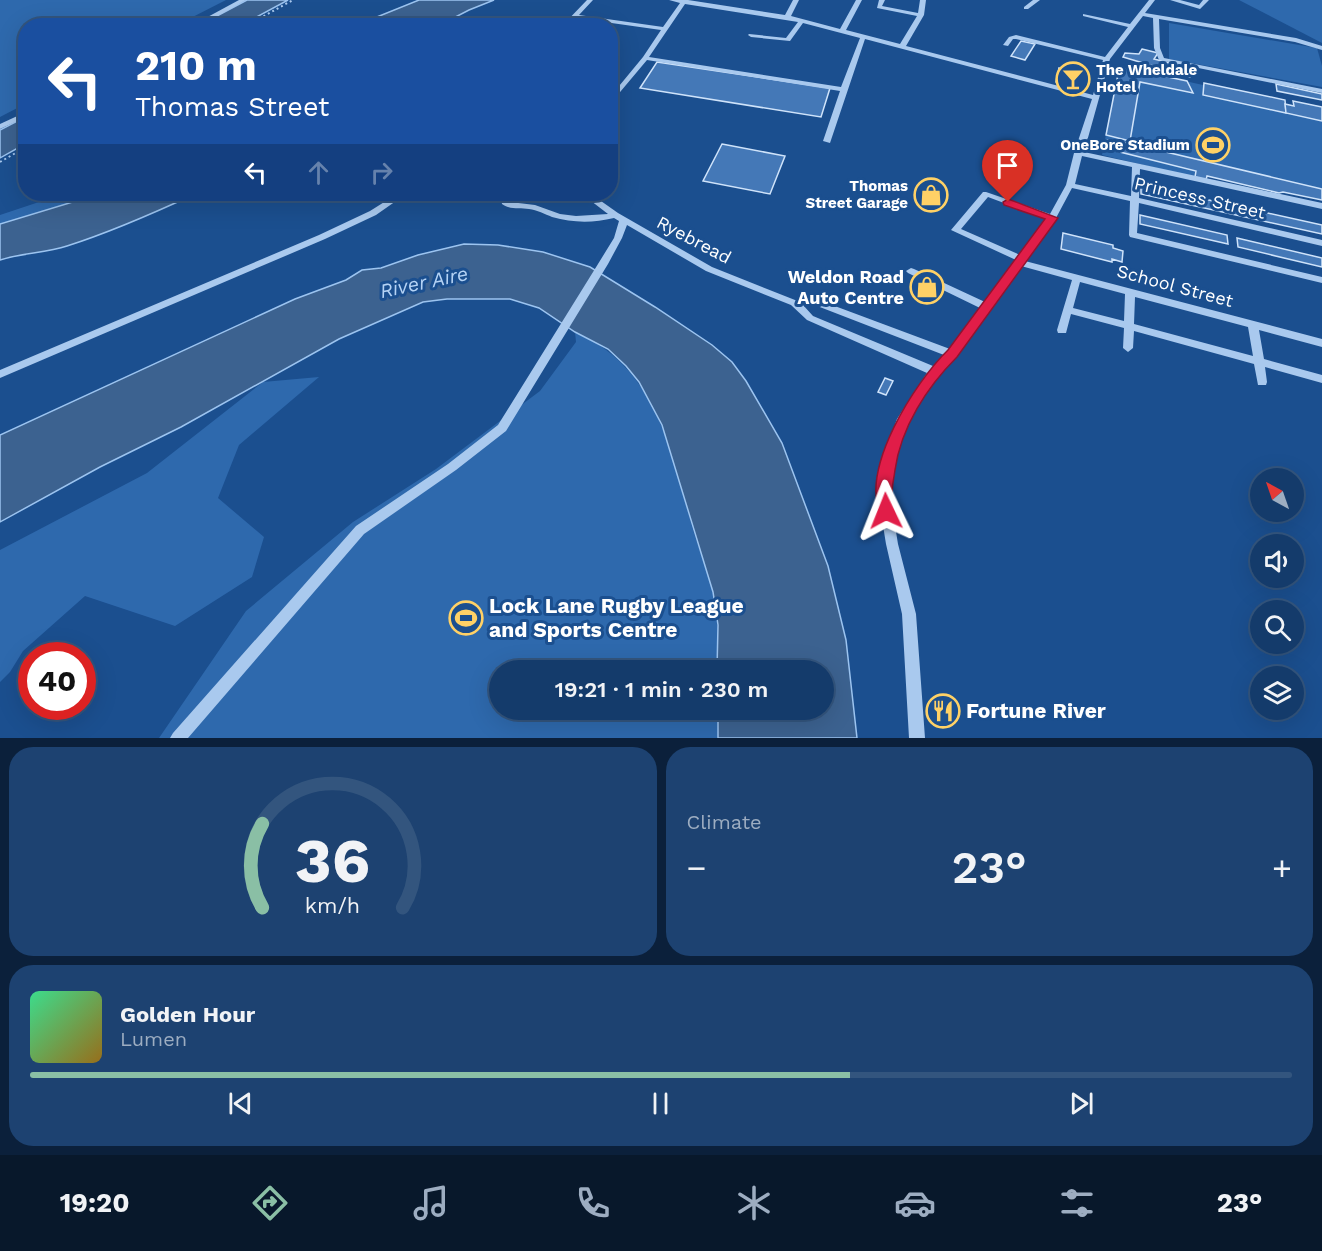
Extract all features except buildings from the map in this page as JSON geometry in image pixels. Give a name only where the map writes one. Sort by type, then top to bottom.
[{"type":"street","points":[[209,18],[243,0]]},
{"type":"street","points":[[574,16],[590,0]]},
{"type":"street","points":[[672,0],[787,17],[1094,98]]},
{"type":"street","points":[[787,17],[796,0]]},
{"type":"street","points":[[842,32],[859,0]]},
{"type":"street","points":[[882,0],[879,7],[921,15]]},
{"type":"street","points":[[902,47],[921,15],[923,0]]},
{"type":"street","points":[[1026,8],[1037,0]]},
{"type":"street","points":[[916,738],[909,614],[892,544],[884,495],[889,458],[903,419],[934,371],[952,354],[1052,218],[1070,185],[1107,59],[1152,0]]},
{"type":"street","points":[[1173,0],[1200,7],[1206,0]]},
{"type":"street","points":[[618,92],[685,1]]},
{"type":"street","points":[[1140,14],[1296,40],[1322,48]]},
{"type":"street","points":[[1085,15],[1131,26]]},
{"type":"street","points":[[574,16],[588,18]]},
{"type":"street","points":[[1156,18],[1157,48],[1161,59],[1322,91]]},
{"type":"street","points":[[751,35],[788,40],[801,21]]},
{"type":"street","points":[[618,22],[664,29]]},
{"type":"street","points":[[826,141],[863,37]]},
{"type":"street","points":[[1006,45],[1011,38],[1016,37],[1107,59]]},
{"type":"street","points":[[645,58],[844,90]]},
{"type":"street","points":[[0,127],[18,118]]},
{"type":"street","points":[[1078,153],[1322,206]]},
{"type":"street","points":[[1136,166],[1133,235],[1322,280]]},
{"type":"street","name":"Princess Street","points":[[1070,185],[1322,243]]},
{"type":"street","name":"School Street","points":[[1052,218],[986,194],[955,230],[1021,261],[1322,342]]},
{"type":"street","points":[[0,374],[322,237],[373,213],[391,201]]},
{"type":"street","points":[[505,201],[506,204],[539,209],[546,214],[590,220],[615,215]]},
{"type":"street","name":"Ryebread","points":[[596,201],[615,215],[709,269],[794,303],[810,318],[934,371]]},
{"type":"street","points":[[178,738],[360,530],[452,467],[502,428],[603,264],[618,238],[624,220]]},
{"type":"street","points":[[911,271],[986,307]]},
{"type":"street","points":[[1062,330],[1077,277]]},
{"type":"street","points":[[1128,348],[1130,291]]},
{"type":"street","name":"Ryebread","points":[[794,303],[813,301],[952,354]]},
{"type":"street","points":[[1069,310],[1322,379]]},
{"type":"street","points":[[1252,324],[1262,382]]},
{"type":"path","points":[[260,18],[293,0]]},
{"type":"path","points":[[0,162],[18,152]]},
{"type":"shaded area","points":[[0,0],[226,0],[191,18],[18,18],[18,108],[0,117]]},
{"type":"shaded area","points":[[1239,0],[1322,0],[1322,43]]},
{"type":"shaded area","points":[[1169,23],[1317,48],[1322,66],[1322,87],[1169,59]]},
{"type":"shaded area","name":"OneBore Stadium","points":[[1119,69],[1144,70],[1144,72],[1203,85],[1204,83],[1285,100],[1286,104],[1293,106],[1293,101],[1322,107],[1322,200],[1279,193],[1207,176],[1206,180],[1102,155]]},
{"type":"shaded area","points":[[42,201],[76,201],[0,224],[0,215]]},
{"type":"shaded area","points":[[575,332],[602,347],[623,365],[641,386],[654,410],[674,462],[713,593],[717,622],[717,660],[489,660],[489,720],[718,720],[718,738],[159,738],[246,611],[353,522],[436,469],[540,391],[576,342]]},
{"type":"shaded area","points":[[319,377],[239,445],[218,498],[264,537],[252,577],[175,626],[85,596],[33,642],[18,642],[18,659],[0,682],[0,550],[147,473],[263,382]]},
{"type":"water","points":[[247,0],[288,0],[255,18],[213,18]]},
{"type":"water","points":[[419,0],[494,0],[454,18],[374,18]]},
{"type":"water","points":[[18,121],[18,148],[0,158],[0,130]]},
{"type":"water","points":[[76,201],[179,201],[83,241],[0,260],[0,224]]},
{"type":"water","name":"River Aire","points":[[464,244],[498,245],[543,252],[590,267],[712,345],[732,362],[746,381],[782,443],[828,566],[846,640],[857,738],[718,738],[718,720],[834,720],[834,660],[717,660],[718,625],[713,592],[662,425],[639,382],[608,349],[575,332],[539,308],[510,299],[447,299],[423,302],[339,339],[181,427],[100,467],[0,522],[0,435],[295,299],[346,280],[362,270],[381,268],[418,255]]},
{"type":"place","name":"The Wheldale Hotel","points":[[1073,79]]},
{"type":"place","name":"OneBore Stadium","points":[[1213,145]]},
{"type":"place","name":"Thomas Street Garage","points":[[931,195]]},
{"type":"place","name":"Weldon Road Auto Centre","points":[[927,287]]},
{"type":"place","name":"Lock Lane Rugby League and Sports Centre","points":[[466,618]]},
{"type":"place","name":"Fortune River","points":[[943,711]]},
{"type":"route","points":[[886,511],[884,495],[889,458],[903,419],[934,371],[952,354],[1052,218],[1008,202]]}]
